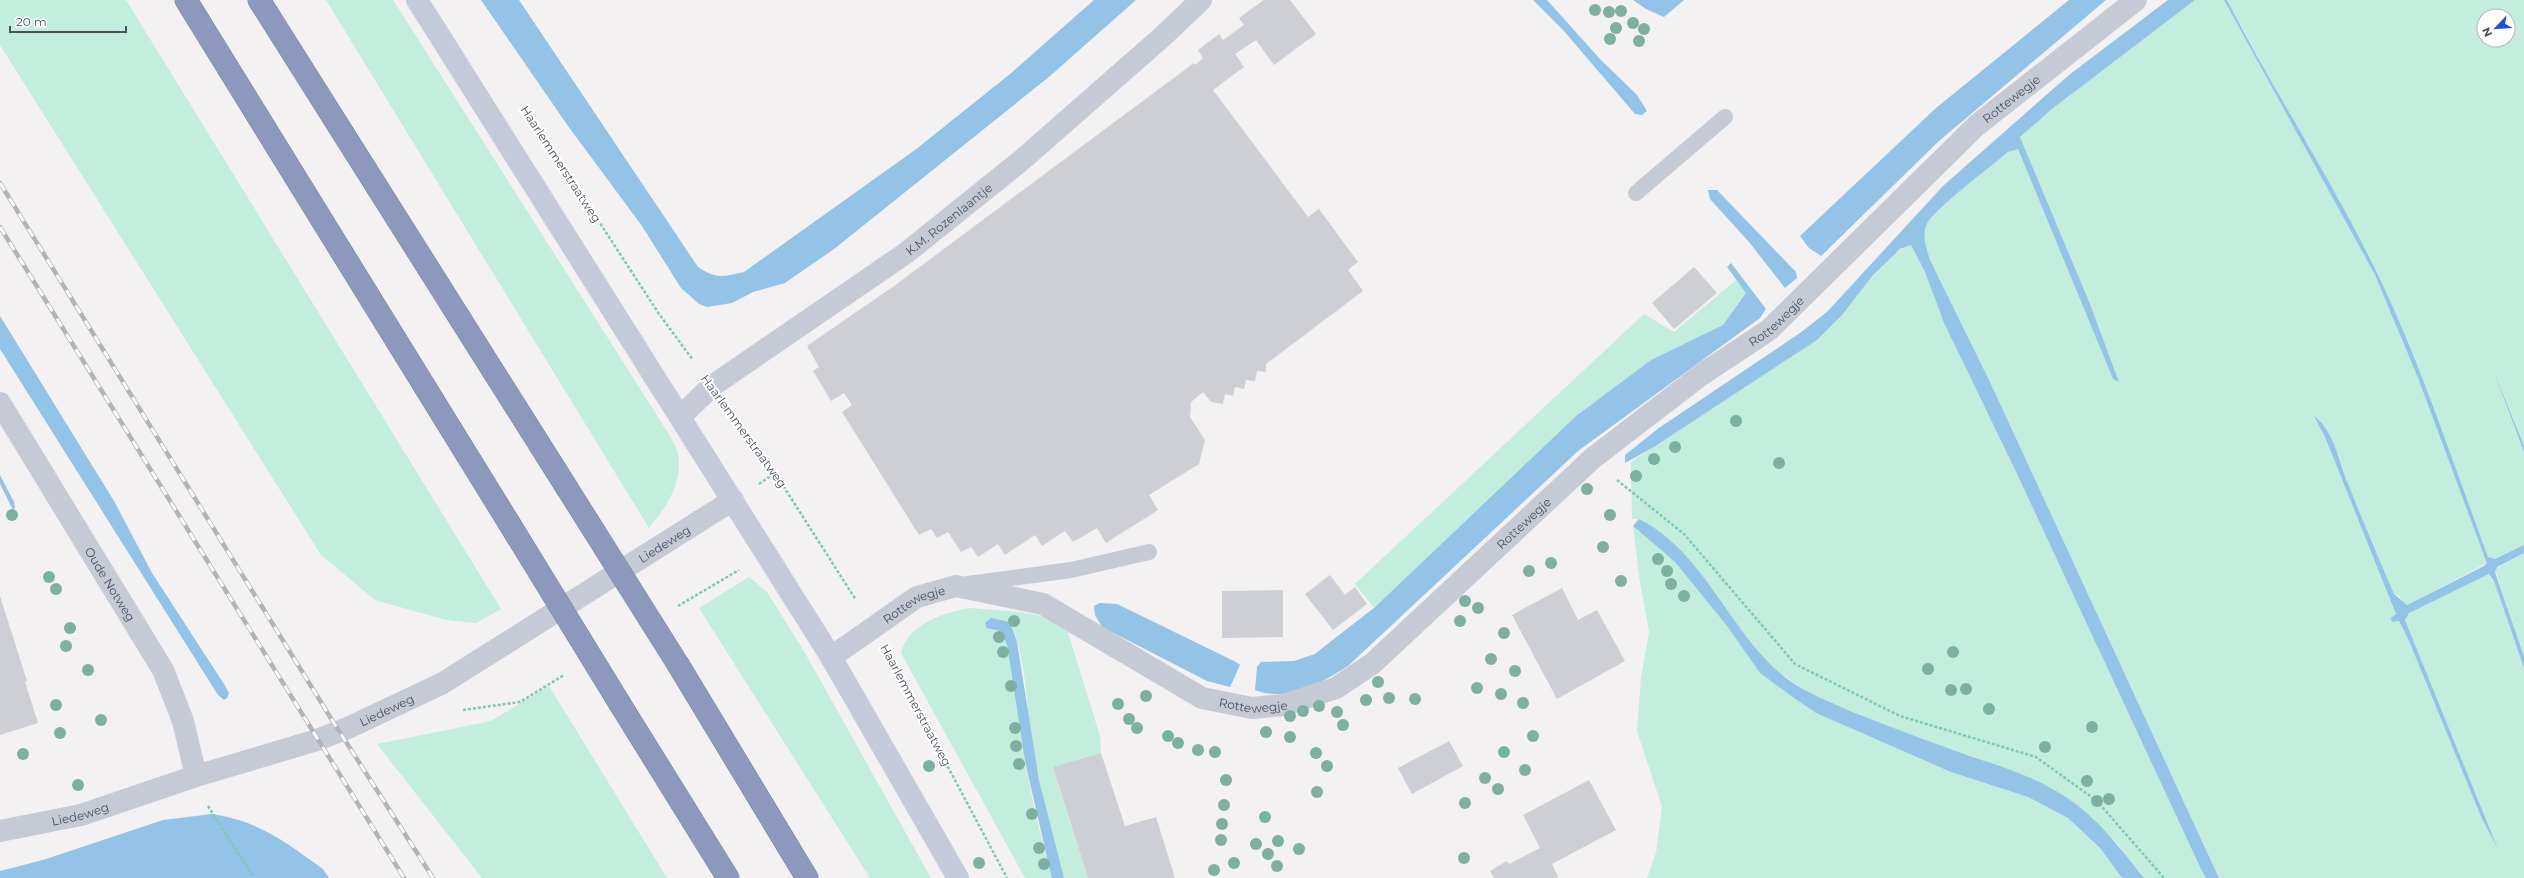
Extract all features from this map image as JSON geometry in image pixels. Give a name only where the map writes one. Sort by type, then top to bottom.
[{"type":"highway","points":[[186,0],[728,878]]},
{"type":"highway","points":[[259,0],[567,488],[678,666],[807,878]]},
{"type":"main road","points":[[417,0],[681,416],[831,658],[958,878]]},
{"type":"street","name":"K.M. Rozenlaantje","points":[[681,416],[712,386],[906,253],[1023,159],[1201,0]]},
{"type":"street","name":"Rottewegje","points":[[831,658],[917,597],[956,586],[1043,604],[1202,698],[1252,708],[1284,705],[1336,688],[1372,664],[1593,458],[1700,375],[1769,330],[1976,126],[2136,0]]},
{"type":"street","name":"Oude Notweg","points":[[0,403],[163,670],[183,721],[196,776]]},
{"type":"street","name":"Liedeweg","points":[[0,831],[81,815],[196,776],[317,740],[443,683],[733,500]]},
{"type":"lane","points":[[1636,193],[1725,117]]},
{"type":"lane","points":[[956,586],[1071,570],[1149,552]]},
{"type":"path","name":"Haarlemmerstraatweg","points":[[533,120],[659,314],[775,473],[875,628],[1007,878]]},
{"type":"path","points":[[1593,458],[1629,491],[1684,534],[1795,664],[1900,716],[2036,757],[2097,801],[2164,878]]},
{"type":"path","points":[[206,802],[254,878]]},
{"type":"green space","points":[[0,0],[126,0],[501,609],[476,623],[446,620],[375,600],[321,555],[0,45]]},
{"type":"green space","points":[[326,0],[393,0],[667,431],[678,453],[678,474],[672,494],[662,511],[649,528]]},
{"type":"green space","points":[[2195,0],[2224,0],[2375,275],[2418,378],[2487,563],[2407,605],[2403,604],[2400,596],[2394,594],[2352,495],[2333,441],[2321,422],[2315,417],[2325,437],[2396,614],[2392,622],[2399,621],[2409,641],[2482,819],[2498,849],[2405,620],[2409,613],[2486,574],[2491,575],[2494,581],[2524,668],[2524,878],[2219,878],[1991,384],[1930,260],[1925,242],[1925,229],[1932,217],[1951,198],[2008,152],[2018,149],[2113,379],[2119,382],[2090,304],[2020,137],[2052,109]]},
{"type":"green space","points":[[2227,0],[2524,0],[2524,446],[2495,371],[2524,452],[2524,545],[2495,559],[2488,557],[2424,386],[2378,276]]},
{"type":"green space","points":[[1911,245],[1925,272],[1944,323],[2018,476],[2206,878],[2144,878],[2117,843],[2089,816],[1983,760],[1896,731],[1812,695],[1766,662],[1674,543],[1639,519],[1632,519],[1631,462],[1817,340],[1840,317],[1873,274],[1891,257]]},
{"type":"green space","points":[[1736,280],[1747,293],[1723,325],[1651,360],[1576,416],[1374,608],[1355,584],[1644,314],[1674,332]]},
{"type":"green space","points":[[1633,526],[1675,562],[1727,626],[1760,673],[1816,713],[1951,772],[2028,797],[2068,818],[2100,848],[2122,878],[1647,878],[1656,853],[1662,807],[1637,731],[1641,678],[1649,632],[1639,576]]},
{"type":"green space","points":[[2524,553],[2524,656],[2495,569]]},
{"type":"green space","points":[[749,577],[767,592],[805,653],[931,878],[870,878],[699,608]]},
{"type":"green space","points":[[971,608],[1032,614],[1056,621],[1066,626],[1100,736],[1101,753],[1053,768],[1088,878],[1064,878],[1050,826],[1035,757],[1020,650],[1010,622],[990,629],[1000,631],[1007,643],[1025,761],[1036,817],[1052,878],[1025,878],[901,653],[911,634],[919,627],[939,616]]},
{"type":"green space","points":[[549,686],[667,878],[482,878],[377,744],[491,721]]},
{"type":"water","points":[[481,0],[519,0],[698,267],[710,274],[725,276],[744,272],[915,150],[1010,74],[1094,0],[1136,0],[1050,76],[834,249],[785,283],[753,292],[732,303],[707,307],[699,304],[681,288],[642,226],[568,126]]},
{"type":"water","points":[[1533,0],[1547,0],[1600,59],[1637,95],[1647,111],[1642,115],[1635,114],[1563,30]]},
{"type":"water","points":[[1633,0],[1684,0],[1664,17],[1646,9]]},
{"type":"water","points":[[2069,0],[2106,0],[1939,141],[1821,256],[1809,248],[1800,236],[1936,108]]},
{"type":"water","points":[[2168,0],[2195,0],[2052,109],[2020,137],[2090,304],[2119,382],[2113,379],[2018,149],[2008,152],[1940,209],[1927,224],[1925,229],[1925,238],[1930,260],[1991,384],[2219,878],[2206,878],[2202,871],[2018,476],[1944,323],[1925,272],[1911,245],[1900,249],[1873,275],[1842,315],[1817,340],[1654,447],[1625,463],[1625,455],[1659,428],[1800,333],[1827,312],[1943,186],[2069,75]]},
{"type":"water","points":[[2224,0],[2227,0],[2245,35],[2343,207],[2379,277],[2395,311],[2423,380],[2488,557],[2495,559],[2524,545],[2524,553],[2497,567],[2495,572],[2524,656],[2524,668],[2494,581],[2489,574],[2409,613],[2405,620],[2498,849],[2482,819],[2409,641],[2399,621],[2392,622],[2391,618],[2396,614],[2325,437],[2314,416],[2321,422],[2332,439],[2354,500],[2394,594],[2407,605],[2484,566],[2487,563],[2418,378],[2375,275]]},
{"type":"water","points":[[1708,190],[1717,190],[1796,272],[1797,278],[1785,288],[1749,242],[1710,199]]},
{"type":"water","points":[[1731,263],[1766,309],[1760,318],[1578,451],[1348,666],[1327,679],[1291,693],[1267,693],[1255,690],[1257,667],[1261,662],[1294,661],[1315,654],[1374,608],[1576,416],[1651,360],[1723,325],[1746,293],[1727,267]]},
{"type":"water","points":[[0,316],[114,501],[152,573],[224,684],[229,693],[227,698],[224,700],[218,695],[0,349]]},
{"type":"water","points":[[2494,371],[2524,446],[2524,452]]},
{"type":"water","points":[[0,475],[14,502],[15,508],[13,510],[0,484]]},
{"type":"water","points":[[1639,519],[1663,534],[1683,552],[1751,642],[1769,663],[1797,686],[1850,711],[1925,740],[2014,771],[2046,785],[2069,799],[2093,819],[2115,842],[2144,878],[2122,878],[2100,848],[2068,818],[2028,797],[1951,772],[1816,713],[1794,698],[1760,673],[1727,626],[1675,562],[1633,526]]},
{"type":"water","points":[[1100,603],[1117,604],[1236,662],[1240,665],[1230,687],[1207,681],[1102,627],[1095,615],[1094,606]]},
{"type":"water","points":[[991,618],[1010,622],[1017,642],[1039,780],[1064,878],[1052,878],[1025,761],[1007,644],[1000,631],[987,628],[985,623]]},
{"type":"water","points":[[212,814],[245,822],[284,841],[323,869],[329,878],[0,878],[0,871],[43,860],[163,820]]},
{"type":"building","points":[[1264,0],[1290,0],[1316,34],[1274,65],[1256,40],[1235,54],[1244,67],[1213,90],[1308,217],[1319,209],[1358,262],[1348,270],[1363,291],[1266,364],[1266,372],[1257,371],[1255,381],[1246,380],[1244,389],[1235,387],[1233,396],[1225,394],[1223,404],[1211,402],[1203,392],[1191,402],[1190,417],[1205,440],[1199,464],[1149,495],[1158,510],[1106,543],[1097,528],[1073,542],[1065,531],[1042,546],[1035,535],[1005,555],[998,544],[978,557],[971,547],[961,552],[948,532],[937,538],[931,529],[919,535],[842,412],[852,405],[844,393],[831,401],[813,371],[819,367],[807,346],[894,286],[1194,63],[1195,65],[1203,58],[1198,50],[1219,34],[1223,40],[1244,25],[1239,18]]},
{"type":"building","points":[[1694,267],[1717,293],[1674,329],[1652,303]]},
{"type":"building","points":[[1330,575],[1345,595],[1355,587],[1367,604],[1333,630],[1305,594]]},
{"type":"building","points":[[1562,588],[1578,620],[1597,610],[1625,661],[1557,699],[1512,615]]},
{"type":"building","points":[[1283,590],[1283,637],[1222,638],[1222,591]]},
{"type":"building","points":[[0,596],[27,681],[25,682],[38,723],[0,735]]},
{"type":"building","points":[[1449,741],[1463,766],[1412,794],[1398,768]]},
{"type":"building","points":[[1101,753],[1125,826],[1156,817],[1175,878],[1088,878],[1053,767]]},
{"type":"building","points":[[1589,780],[1616,830],[1552,864],[1558,877],[1494,878],[1490,871],[1507,861],[1509,864],[1540,848],[1523,815]]},
{"type":"railway","points":[[0,183],[332,720],[433,878]]},
{"type":"railway","points":[[0,227],[404,878]]}]
